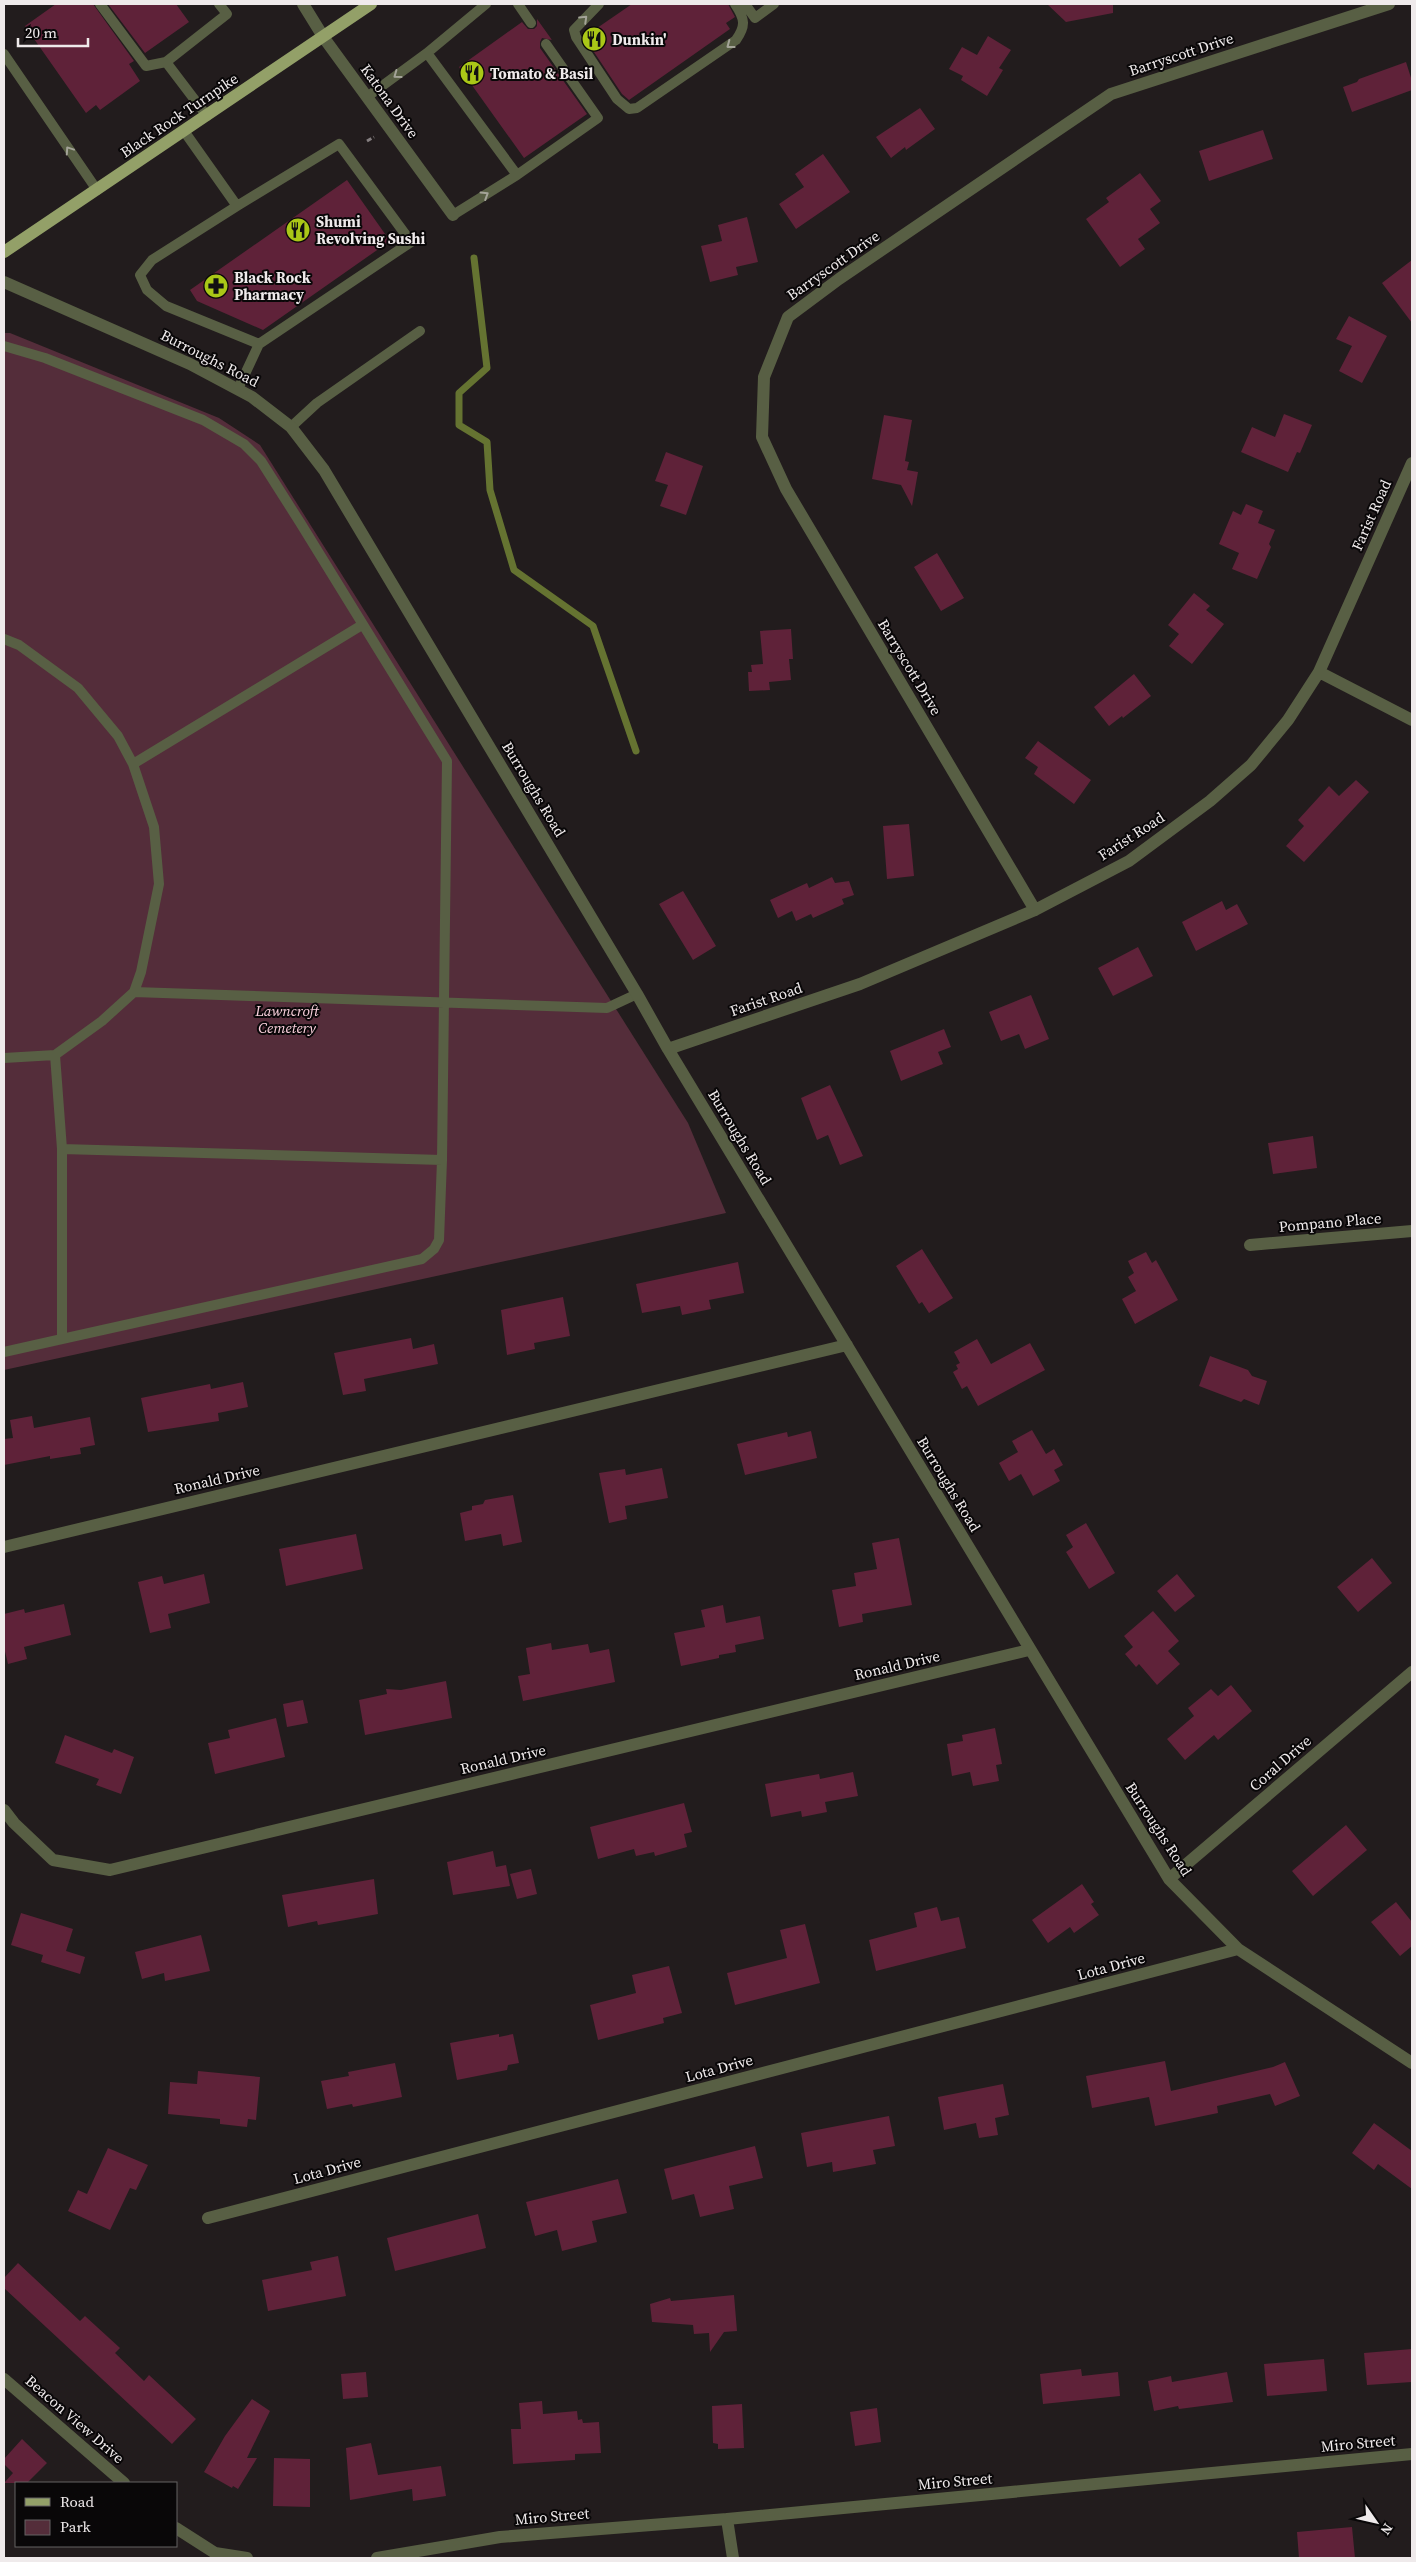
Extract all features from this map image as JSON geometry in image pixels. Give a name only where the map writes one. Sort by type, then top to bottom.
[{"type":"main road","name":"Black Rock Turnpike","points":[[4,252],[324,38],[371,4]]},
{"type":"street","name":"Katona Drive","points":[[303,4],[324,38],[453,216]]},
{"type":"street","name":"Barryscott Drive","points":[[1035,910],[786,489],[762,437],[764,377],[788,317],[1111,94],[1389,4]]},
{"type":"street","name":"Burroughs Road","points":[[4,282],[190,364],[252,397],[291,427],[324,470],[668,1049],[1169,1880],[1238,1950],[1412,2063]]},
{"type":"street","name":"Farist Road","points":[[668,1049],[860,984],[1035,910],[1129,860],[1210,801],[1251,765],[1288,720],[1320,672],[1412,463]]},
{"type":"street","points":[[1320,672],[1412,720]]},
{"type":"street","name":"Pompano Place","points":[[1250,1245],[1412,1231]]},
{"type":"street","name":"Ronald Drive","points":[[4,1547],[846,1345]]},
{"type":"street","name":"Ronald Drive","points":[[4,1810],[14,1823],[53,1860],[110,1870],[1029,1650]]},
{"type":"street","name":"Coral Drive","points":[[1169,1880],[1412,1672]]},
{"type":"street","name":"Lota Drive","points":[[208,2218],[1238,1950]]},
{"type":"street","name":"Beacon View Drive","points":[[4,2379],[123,2482]]},
{"type":"street","name":"Miro Street","points":[[377,2558],[500,2537],[727,2519],[1412,2454]]},
{"type":"street","points":[[727,2519],[733,2558]]},
{"type":"street","points":[[178,2529],[215,2553],[247,2558]]},
{"type":"lane","points":[[100,4],[146,66],[166,62],[227,14],[219,4]]},
{"type":"lane","points":[[367,98],[428,53],[486,4]]},
{"type":"lane","points":[[518,4],[531,23]]},
{"type":"lane","points":[[599,4],[574,30],[617,99],[629,109],[637,108],[736,40],[744,24],[743,16],[735,4]]},
{"type":"lane","points":[[745,4],[755,18],[774,4]]},
{"type":"lane","points":[[453,216],[517,175],[598,118],[546,44]]},
{"type":"lane","points":[[428,53],[517,175]]},
{"type":"lane","points":[[4,54],[97,190]]},
{"type":"lane","points":[[166,62],[207,116]]},
{"type":"lane","points":[[184,131],[237,206]]},
{"type":"lane","points":[[238,389],[259,344],[411,242],[339,144],[152,260],[140,275],[147,290],[166,306],[259,344]]},
{"type":"lane","points":[[291,427],[317,403],[420,331]]},
{"type":"lane","points":[[4,346],[44,358],[203,420],[244,444],[266,469],[447,761],[442,1160],[439,1240],[434,1248],[422,1259],[4,1352]]},
{"type":"lane","points":[[133,764],[362,625]]},
{"type":"lane","points":[[4,639],[18,645],[78,688],[118,736],[133,764],[154,827],[159,884],[141,972],[134,992],[102,1021],[55,1055],[4,1058]]},
{"type":"lane","points":[[134,992],[606,1008],[637,994]]},
{"type":"lane","points":[[55,1055],[62,1149],[62,1339]]},
{"type":"lane","points":[[62,1149],[442,1160]]},
{"type":"green space","name":"Lawncroft Cemetery","points":[[4,333],[10,333],[219,418],[260,445],[688,1123],[726,1213],[4,1370]]},
{"type":"building","points":[[56,4],[93,4],[134,61],[129,64],[140,81],[100,110],[96,105],[86,113],[25,26]]},
{"type":"building","points":[[108,4],[176,4],[189,22],[145,53]]},
{"type":"building","points":[[632,4],[728,4],[735,17],[726,23],[730,29],[629,100],[622,94],[584,37]]},
{"type":"building","points":[[1047,4],[1113,4],[1113,13],[1066,22]]},
{"type":"building","points":[[537,19],[552,40],[542,38],[540,48],[587,114],[524,158],[459,67],[522,22],[528,29],[534,29],[537,26]]},
{"type":"building","points":[[988,36],[1011,50],[999,68],[1003,70],[987,96],[961,80],[963,76],[949,69],[962,47],[977,55]]},
{"type":"building","points":[[1406,62],[1412,81],[1412,90],[1352,112],[1343,87],[1357,82],[1359,79]]},
{"type":"building","points":[[920,108],[935,129],[906,150],[905,147],[891,158],[876,137]]},
{"type":"building","points":[[1263,130],[1273,159],[1209,181],[1199,151]]},
{"type":"building","points":[[823,154],[850,192],[796,229],[779,204],[804,187],[795,174]]},
{"type":"building","points":[[1140,173],[1161,201],[1150,209],[1160,223],[1138,239],[1145,249],[1120,267],[1086,219],[1109,202],[1106,198]]},
{"type":"building","points":[[347,180],[390,241],[263,330],[197,301],[190,290]]},
{"type":"building","points":[[747,217],[758,262],[736,267],[738,275],[710,282],[701,246],[722,241],[718,225]]},
{"type":"building","points":[[1412,260],[1412,323],[1382,283]]},
{"type":"building","points":[[1349,316],[1387,336],[1362,383],[1339,371],[1352,346],[1336,339]]},
{"type":"building","points":[[1284,414],[1312,425],[1300,453],[1297,452],[1288,472],[1241,452],[1252,427],[1275,437]]},
{"type":"building","points":[[884,415],[912,420],[905,461],[909,462],[907,470],[918,472],[912,506],[901,485],[872,479]]},
{"type":"building","points":[[666,452],[703,466],[686,515],[660,506],[668,485],[655,481]]},
{"type":"building","points":[[1246,504],[1263,511],[1258,523],[1275,530],[1269,544],[1271,547],[1257,579],[1232,569],[1239,553],[1219,544],[1233,511],[1241,515]]},
{"type":"building","points":[[937,553],[964,598],[941,611],[914,567]]},
{"type":"building","points":[[1194,593],[1210,606],[1206,610],[1224,624],[1192,664],[1169,646],[1179,634],[1168,625]]},
{"type":"building","points":[[791,629],[793,659],[789,659],[791,680],[769,682],[770,690],[749,691],[748,672],[752,672],[751,665],[763,664],[760,631]]},
{"type":"building","points":[[1134,674],[1151,696],[1123,718],[1122,716],[1109,726],[1094,707]]},
{"type":"building","points":[[1038,741],[1091,780],[1074,804],[1034,774],[1038,767],[1025,758]]},
{"type":"building","points":[[1356,780],[1369,792],[1304,862],[1286,846],[1304,826],[1298,820],[1329,786],[1339,796]]},
{"type":"building","points":[[909,824],[914,876],[887,879],[883,826]]},
{"type":"building","points":[[832,877],[835,883],[849,881],[854,895],[842,899],[844,904],[813,918],[811,914],[796,921],[792,911],[778,918],[770,900],[807,883],[809,888]]},
{"type":"building","points":[[683,891],[716,946],[693,960],[659,904]]},
{"type":"building","points":[[1222,901],[1226,910],[1237,904],[1248,924],[1196,951],[1182,922]]},
{"type":"building","points":[[1138,947],[1153,976],[1113,996],[1098,968]]},
{"type":"building","points":[[1031,995],[1049,1039],[1025,1049],[1019,1034],[1001,1041],[989,1012]]},
{"type":"building","points":[[944,1029],[951,1047],[938,1052],[943,1064],[901,1081],[890,1051]]},
{"type":"building","points":[[830,1085],[863,1156],[840,1165],[828,1135],[817,1140],[801,1098]]},
{"type":"building","points":[[1313,1136],[1317,1168],[1273,1174],[1268,1143]]},
{"type":"building","points":[[922,1249],[953,1298],[929,1313],[922,1302],[919,1304],[896,1266]]},
{"type":"building","points":[[1146,1252],[1152,1263],[1156,1260],[1178,1300],[1135,1324],[1122,1299],[1136,1291],[1128,1277],[1134,1273],[1128,1261]]},
{"type":"building","points":[[738,1262],[744,1293],[709,1300],[711,1309],[682,1315],[680,1306],[642,1313],[636,1284]]},
{"type":"building","points":[[563,1297],[570,1336],[534,1343],[535,1349],[507,1355],[501,1310]]},
{"type":"building","points":[[411,1338],[413,1349],[434,1344],[438,1364],[364,1379],[366,1391],[343,1395],[334,1353]]},
{"type":"building","points":[[977,1339],[991,1364],[1030,1343],[1045,1370],[978,1406],[967,1386],[962,1389],[953,1372],[958,1369],[956,1365],[960,1363],[954,1352]]},
{"type":"building","points":[[1210,1356],[1248,1370],[1252,1376],[1267,1381],[1259,1405],[1244,1399],[1241,1402],[1199,1386]]},
{"type":"building","points":[[243,1382],[248,1407],[218,1413],[219,1421],[148,1432],[141,1398],[210,1384],[211,1389]]},
{"type":"building","points":[[32,1416],[34,1428],[90,1417],[95,1445],[80,1448],[81,1454],[50,1459],[50,1456],[4,1465],[4,1439],[13,1438],[10,1420]]},
{"type":"building","points":[[1032,1430],[1046,1454],[1054,1449],[1063,1465],[1054,1470],[1060,1481],[1033,1496],[1021,1474],[1009,1481],[999,1463],[1018,1452],[1012,1441]]},
{"type":"building","points":[[811,1431],[817,1458],[745,1475],[737,1444],[787,1432],[788,1437]]},
{"type":"building","points":[[662,1468],[668,1498],[625,1506],[627,1519],[609,1523],[599,1473],[625,1469],[626,1475]]},
{"type":"building","points":[[513,1495],[522,1542],[503,1546],[501,1534],[465,1541],[460,1513],[472,1510],[472,1506],[483,1504],[485,1500]]},
{"type":"building","points":[[1086,1523],[1115,1573],[1089,1589],[1066,1552],[1073,1547],[1066,1535]]},
{"type":"building","points":[[356,1534],[363,1569],[286,1586],[279,1549]]},
{"type":"building","points":[[899,1538],[912,1605],[862,1614],[863,1622],[839,1627],[832,1590],[856,1586],[854,1573],[877,1569],[872,1543]]},
{"type":"building","points":[[1372,1558],[1392,1583],[1358,1612],[1337,1587]]},
{"type":"building","points":[[204,1574],[210,1603],[168,1614],[171,1628],[150,1633],[138,1582],[162,1576],[164,1584]]},
{"type":"building","points":[[1177,1574],[1195,1596],[1175,1612],[1157,1591]]},
{"type":"building","points":[[64,1604],[71,1635],[24,1647],[27,1659],[8,1664],[4,1647],[4,1614],[24,1609],[25,1613]]},
{"type":"building","points":[[723,1605],[726,1623],[760,1616],[764,1639],[735,1645],[736,1652],[719,1655],[719,1658],[681,1666],[674,1633],[705,1627],[701,1610]]},
{"type":"building","points":[[1153,1611],[1179,1641],[1168,1651],[1180,1664],[1157,1685],[1139,1664],[1136,1667],[1125,1654],[1133,1647],[1124,1636]]},
{"type":"building","points":[[551,1643],[552,1650],[588,1644],[590,1653],[609,1649],[615,1682],[523,1701],[518,1676],[530,1674],[526,1648]]},
{"type":"building","points":[[446,1681],[452,1718],[365,1735],[359,1700],[387,1694],[386,1689],[401,1690]]},
{"type":"building","points":[[1231,1685],[1252,1711],[1218,1740],[1214,1735],[1185,1760],[1167,1739],[1194,1716],[1188,1708],[1211,1689],[1218,1696]]},
{"type":"building","points":[[303,1700],[308,1723],[287,1727],[283,1704]]},
{"type":"building","points":[[276,1718],[285,1757],[215,1774],[208,1743],[230,1738],[228,1730]]},
{"type":"building","points":[[995,1728],[1002,1764],[996,1765],[999,1781],[973,1786],[970,1772],[952,1776],[947,1744],[963,1741],[962,1735]]},
{"type":"building","points":[[65,1735],[112,1753],[114,1749],[134,1757],[121,1794],[96,1785],[99,1779],[55,1763]]},
{"type":"building","points":[[853,1772],[858,1796],[825,1802],[827,1812],[802,1817],[801,1811],[771,1817],[765,1784],[819,1774],[820,1779]]},
{"type":"building","points":[[684,1803],[692,1832],[684,1834],[687,1847],[655,1856],[654,1852],[636,1856],[634,1849],[598,1859],[590,1827]]},
{"type":"building","points":[[1346,1825],[1367,1850],[1313,1896],[1292,1871]]},
{"type":"building","points":[[493,1851],[496,1867],[506,1865],[510,1886],[453,1895],[447,1862]]},
{"type":"building","points":[[531,1869],[537,1894],[517,1899],[510,1874]]},
{"type":"building","points":[[374,1879],[378,1914],[318,1925],[317,1921],[288,1927],[282,1895]]},
{"type":"building","points":[[1082,1884],[1094,1902],[1091,1904],[1099,1915],[1074,1933],[1070,1927],[1048,1943],[1032,1920]]},
{"type":"building","points":[[1396,1902],[1412,1922],[1412,1946],[1400,1956],[1371,1922]]},
{"type":"building","points":[[937,1907],[941,1921],[959,1917],[966,1948],[876,1971],[869,1940],[917,1927],[914,1913]]},
{"type":"building","points":[[21,1913],[73,1929],[66,1951],[85,1957],[80,1974],[41,1962],[43,1955],[11,1945]]},
{"type":"building","points":[[805,1924],[820,1983],[735,2005],[727,1973],[787,1958],[780,1930]]},
{"type":"building","points":[[201,1935],[210,1971],[165,1981],[164,1973],[142,1979],[135,1952]]},
{"type":"building","points":[[669,1966],[682,2013],[663,2018],[664,2023],[598,2040],[590,2005],[636,1993],[632,1975]]},
{"type":"building","points":[[499,2034],[499,2037],[513,2034],[519,2063],[508,2065],[507,2070],[457,2080],[450,2043]]},
{"type":"building","points":[[1165,2061],[1171,2091],[1273,2067],[1285,2062],[1300,2096],[1275,2106],[1270,2094],[1217,2106],[1218,2113],[1155,2126],[1149,2097],[1092,2108],[1086,2076]]},
{"type":"building","points":[[395,2063],[402,2097],[353,2107],[352,2104],[327,2109],[321,2081],[349,2076],[348,2072]]},
{"type":"building","points":[[198,2071],[260,2077],[256,2120],[248,2119],[247,2127],[220,2124],[220,2119],[168,2114],[170,2082],[197,2084]]},
{"type":"building","points":[[1003,2084],[1009,2115],[995,2118],[998,2135],[979,2138],[976,2123],[944,2130],[938,2097]]},
{"type":"building","points":[[889,2116],[895,2146],[873,2150],[876,2164],[833,2172],[832,2162],[807,2167],[801,2133]]},
{"type":"building","points":[[1374,2123],[1412,2151],[1412,2189],[1378,2164],[1374,2170],[1352,2153]]},
{"type":"building","points":[[755,2146],[763,2178],[729,2186],[734,2209],[700,2217],[694,2194],[672,2200],[664,2169]]},
{"type":"building","points":[[108,2148],[148,2165],[136,2190],[130,2188],[110,2230],[68,2211],[78,2190],[87,2194]]},
{"type":"building","points":[[618,2179],[627,2213],[592,2221],[597,2242],[562,2251],[557,2230],[535,2236],[526,2202]]},
{"type":"building","points":[[478,2214],[486,2248],[395,2271],[387,2238]]},
{"type":"building","points":[[338,2256],[346,2296],[268,2311],[262,2280],[312,2270],[310,2262]]},
{"type":"building","points":[[18,2263],[80,2321],[85,2316],[120,2348],[115,2353],[144,2381],[149,2375],[196,2419],[172,2444],[4,2288],[4,2278]]},
{"type":"building","points":[[734,2295],[737,2331],[724,2332],[710,2352],[709,2333],[694,2334],[693,2325],[652,2322],[650,2304],[670,2298],[671,2301]]},
{"type":"building","points":[[1412,2349],[1412,2382],[1367,2385],[1364,2353]]},
{"type":"building","points":[[1324,2359],[1327,2391],[1267,2396],[1264,2364]]},
{"type":"building","points":[[1081,2369],[1082,2376],[1118,2372],[1120,2396],[1043,2404],[1040,2374]]},
{"type":"building","points":[[366,2372],[368,2397],[343,2399],[341,2374]]},
{"type":"building","points":[[1227,2372],[1233,2402],[1179,2409],[1178,2406],[1154,2411],[1148,2381],[1171,2376],[1172,2382]]},
{"type":"building","points":[[252,2399],[270,2411],[247,2458],[257,2458],[238,2489],[233,2486],[232,2488],[204,2472],[225,2436]]},
{"type":"building","points":[[542,2401],[543,2414],[577,2411],[578,2420],[582,2419],[583,2423],[599,2422],[601,2453],[575,2454],[575,2460],[513,2464],[511,2429],[521,2429],[519,2403]]},
{"type":"building","points":[[742,2404],[744,2448],[718,2449],[718,2444],[713,2443],[712,2406]]},
{"type":"building","points":[[877,2408],[881,2442],[855,2446],[850,2412]]},
{"type":"building","points":[[22,2439],[47,2463],[28,2482],[4,2483],[13,2473],[4,2464],[4,2459]]},
{"type":"building","points":[[371,2443],[378,2475],[441,2466],[446,2496],[413,2501],[412,2489],[350,2500],[346,2448]]},
{"type":"building","points":[[274,2458],[310,2459],[310,2507],[273,2506]]},
{"type":"building","points":[[1352,2527],[1355,2558],[1299,2558],[1297,2532]]},
{"type":"waterway","points":[[474,258],[487,368],[459,393],[459,425],[487,442],[490,490],[514,570],[593,626],[636,751]]},
{"type":"place","name":"Dunkin'","points":[[594,39]]},
{"type":"place","name":"Tomato & Basil","points":[[472,73]]},
{"type":"place","name":"Shumi Revolving Sushi","points":[[298,230]]},
{"type":"place","name":"Black Rock Pharmacy","points":[[216,286]]}]
